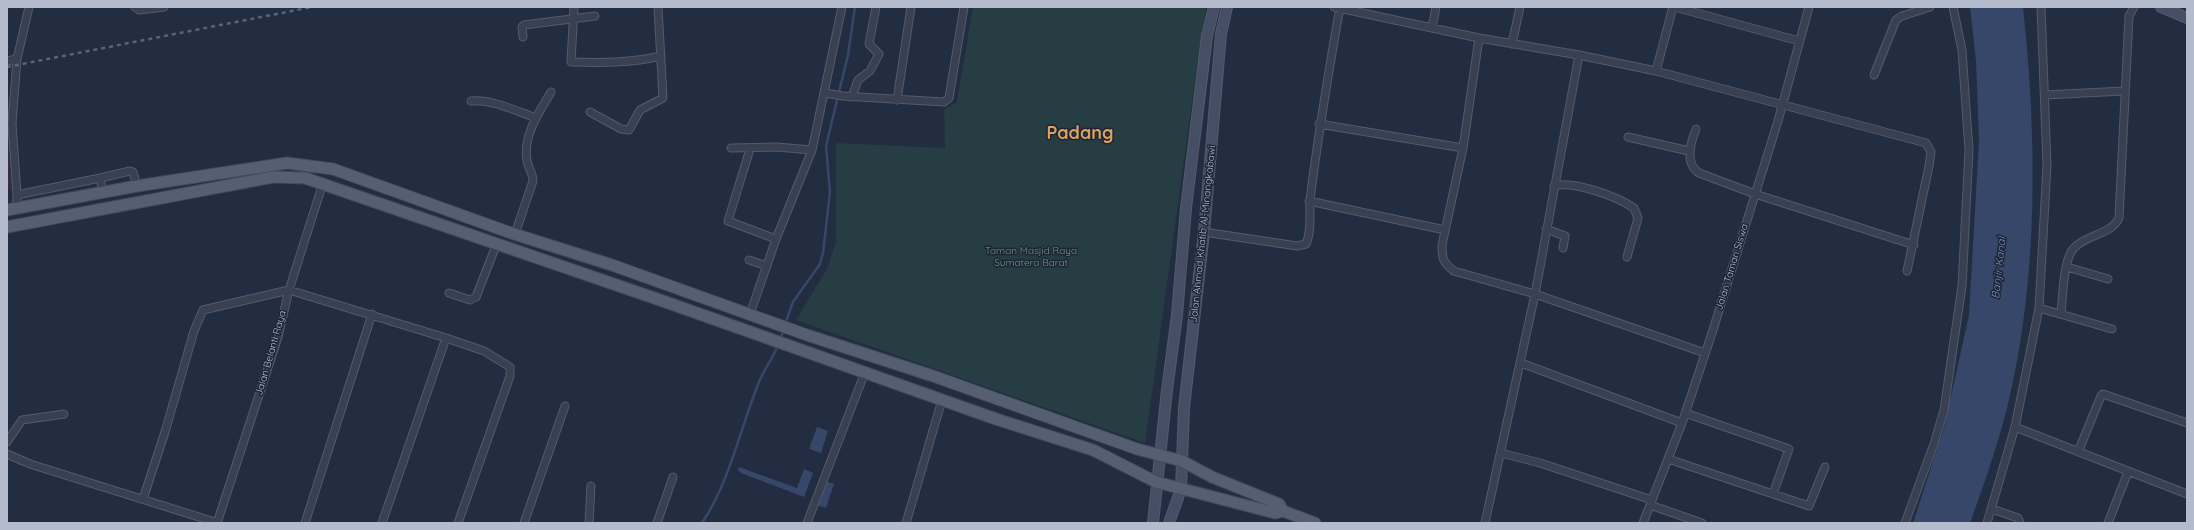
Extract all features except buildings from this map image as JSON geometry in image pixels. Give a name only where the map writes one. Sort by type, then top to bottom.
[{"type":"main road","name":"Jalan Ahmad Khatib Al-Minangkabawi","points":[[1153,523],[1156,507],[1156,482],[1177,315],[1186,208],[1207,36],[1214,7]]},
{"type":"main road","name":"Jalan Ahmad Khatib Al-Minangkabawi","points":[[1181,489],[1184,408],[1204,232],[1221,34],[1226,7]]},
{"type":"main road","points":[[2161,7],[2187,18]]},
{"type":"main road","points":[[1199,100],[1215,102]]},
{"type":"main road","points":[[12,210],[137,186],[287,162],[333,169],[515,234],[612,265],[791,329],[933,376],[1137,449],[1182,461],[1212,477],[1279,504],[1283,511]]},
{"type":"main road","points":[[7,227],[273,177],[305,178],[497,243],[942,400],[1093,450],[1156,482],[1275,513],[1283,511],[1315,523]]},
{"type":"main road","points":[[539,258],[544,243]]},
{"type":"main road","points":[[1169,523],[1172,510],[1181,489]]},
{"type":"street","points":[[12,210],[17,195],[12,123],[18,59],[29,7]]},
{"type":"street","points":[[135,7],[139,10],[164,7]]},
{"type":"street","points":[[574,7],[571,62],[604,64],[639,61],[661,56]]},
{"type":"street","points":[[590,112],[621,129],[630,129],[640,110],[663,98],[658,7]]},
{"type":"street","points":[[750,314],[776,239],[812,150],[826,93],[842,7]]},
{"type":"street","points":[[852,97],[858,80],[870,71],[879,54],[869,44],[876,7]]},
{"type":"street","points":[[897,100],[911,7]]},
{"type":"street","points":[[826,93],[852,97],[944,102],[950,98],[964,7]]},
{"type":"street","points":[[1204,232],[1303,246],[1308,240],[1309,201],[1319,124],[1338,7],[1479,38],[1579,55],[1656,71],[1929,145],[1931,152],[1914,245],[1907,271]]},
{"type":"street","points":[[1432,28],[1436,7]]},
{"type":"street","points":[[1512,44],[1520,7]]},
{"type":"street","points":[[1656,71],[1674,7],[1799,41]]},
{"type":"street","name":"Jalan Taman Siswa","points":[[1643,523],[1686,413],[1782,105],[1809,7]]},
{"type":"street","points":[[1874,75],[1896,20],[1902,16],[1930,7]]},
{"type":"street","points":[[1905,523],[1934,444],[1944,410],[1962,286],[1969,150],[1962,50],[1953,7]]},
{"type":"street","points":[[1987,523],[2015,427],[2039,308],[2047,166],[2041,7]]},
{"type":"street","points":[[2061,313],[2068,257],[2074,247],[2094,235],[2112,228],[2119,218],[2124,91],[2129,16],[2134,7]]},
{"type":"street","points":[[523,37],[522,27],[524,25],[595,16]]},
{"type":"street","points":[[1479,38],[1463,148],[1445,230],[1442,257],[1444,264],[1454,271],[1535,294],[1705,353]]},
{"type":"street","points":[[1485,523],[1535,294],[1579,55]]},
{"type":"street","points":[[7,61],[18,59]]},
{"type":"street","points":[[2045,95],[2124,91]]},
{"type":"street","points":[[515,234],[533,181],[533,175],[527,160],[527,150],[536,118],[552,92]]},
{"type":"street","points":[[471,101],[485,101],[489,104],[510,107],[513,110],[536,118]]},
{"type":"street","points":[[1319,124],[1463,148]]},
{"type":"street","points":[[1696,129],[1689,151],[1697,172],[1755,194],[1914,245]]},
{"type":"street","points":[[1628,136],[1689,151]]},
{"type":"street","points":[[731,148],[750,149],[777,147],[812,150]]},
{"type":"street","points":[[750,149],[728,221],[776,239]]},
{"type":"street","points":[[17,195],[100,178],[130,170],[133,172],[137,186]]},
{"type":"street","points":[[100,178],[103,192]]},
{"type":"street","name":"Jalan Belanti Raya","points":[[218,523],[278,337],[289,290],[323,183]]},
{"type":"street","points":[[1554,186],[1562,183],[1577,185],[1634,208],[1638,218],[1628,257]]},
{"type":"street","points":[[1309,201],[1445,230]]},
{"type":"street","points":[[1546,229],[1565,236],[1563,248]]},
{"type":"street","points":[[449,293],[470,300],[476,297],[497,243]]},
{"type":"street","points":[[749,260],[767,266]]},
{"type":"street","points":[[2067,267],[2108,279]]},
{"type":"street","points":[[143,499],[165,432],[196,326],[203,310],[289,290],[372,314],[446,338],[499,358],[510,367],[511,371],[458,523]]},
{"type":"street","points":[[2039,308],[2061,313],[2112,329]]},
{"type":"street","points":[[305,523],[372,314]]},
{"type":"street","points":[[382,523],[446,338]]},
{"type":"street","points":[[1521,362],[1682,423]]},
{"type":"street","points":[[807,523],[865,372]]},
{"type":"street","points":[[2078,452],[2103,394],[2187,423]]},
{"type":"street","points":[[906,523],[942,400]]},
{"type":"street","points":[[524,523],[565,406]]},
{"type":"street","points":[[1686,413],[1789,449],[1773,494]]},
{"type":"street","points":[[7,441],[22,420],[64,414]]},
{"type":"street","points":[[2015,427],[2187,494]]},
{"type":"street","points":[[1501,453],[1540,463],[1702,523]]},
{"type":"street","points":[[7,454],[218,523]]},
{"type":"street","points":[[1668,459],[1810,506],[1825,467]]},
{"type":"street","points":[[2108,523],[2128,472]]},
{"type":"street","points":[[657,523],[673,477]]},
{"type":"street","points":[[589,523],[591,486]]},
{"type":"street","points":[[1992,508],[2016,517],[2020,523]]},
{"type":"shaded area","points":[[7,97],[10,97],[14,189],[7,190]]},
{"type":"green space","name":"Taman Masjid Raya Sumatera Barat","points":[[973,7],[1207,7],[1202,30],[1145,443],[796,320],[828,267],[836,241],[836,143],[945,148],[944,110],[957,102]]},
{"type":"water","name":"Banjir Kanal","points":[[1970,7],[2023,7],[2028,57],[2033,157],[2030,259],[2025,309],[2007,408],[1990,466],[1970,523],[1913,523],[1944,428],[1969,315],[1979,141],[1976,61]]},
{"type":"water","points":[[817,427],[828,431],[821,453],[809,449]]},
{"type":"water","points":[[739,467],[797,488],[804,469],[813,473],[804,497],[741,473],[738,470]]},
{"type":"water","points":[[825,481],[834,484],[826,508],[816,505]]},
{"type":"waterway","points":[[785,324],[793,302],[820,264],[823,253],[830,192],[826,146],[848,55],[855,7]]},
{"type":"waterway","points":[[780,340],[784,329]]},
{"type":"waterway","points":[[702,523],[720,490],[759,382],[778,344]]},
{"type":"railway","points":[[7,67],[312,7]]},
{"type":"district","name":"Padang","points":[[1080,134]]}]
